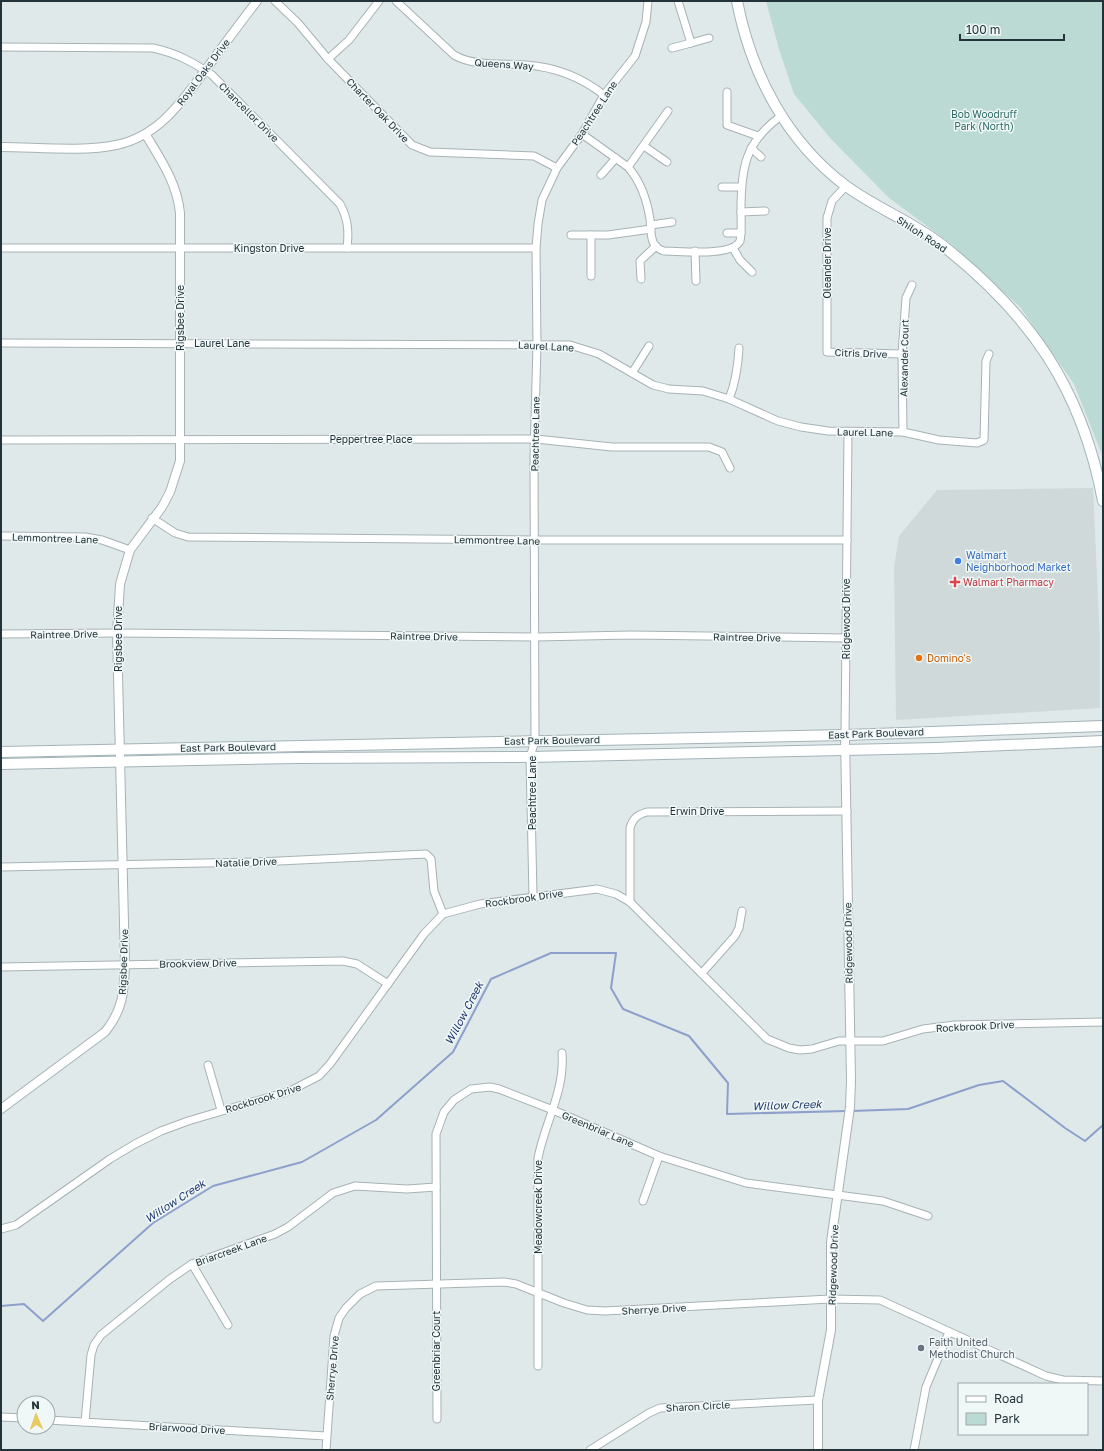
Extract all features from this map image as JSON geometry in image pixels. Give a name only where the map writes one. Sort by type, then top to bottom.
[{"type":"main road","name":"Shiloh Road","points":[[737,1],[746,39],[760,77],[781,116],[808,150],[846,186],[941,244],[990,285],[1038,340],[1057,370],[1071,397],[1089,445],[1103,501]]},
{"type":"main road","name":"East Park Boulevard","points":[[1,752],[845,735],[1103,726]]},
{"type":"main road","name":"East Park Boulevard","points":[[1,764],[297,758],[530,757],[846,750],[1103,741]]},
{"type":"street","name":"Royal Oaks Drive","points":[[1,146],[97,148],[128,142],[146,135],[171,113],[197,84],[205,70],[257,1]]},
{"type":"street","name":"Charter Oak Drive","points":[[275,1],[298,23],[328,58],[412,145],[430,152],[534,156],[556,168]]},
{"type":"street","points":[[328,58],[348,40],[379,1]]},
{"type":"street","name":"Queens Way","points":[[396,1],[454,55],[465,61],[527,65],[567,73],[589,84],[604,95]]},
{"type":"street","name":"Peachtree Lane","points":[[533,896],[530,757],[535,741],[536,248],[538,224],[542,200],[556,168],[582,134],[604,95],[634,56],[646,22],[648,1]]},
{"type":"street","points":[[678,1],[691,43]]},
{"type":"street","points":[[672,48],[709,38]]},
{"type":"street","name":"Chancellor Drive","points":[[1,47],[152,48],[172,52],[190,60],[212,75],[340,204],[346,214],[348,223],[347,248]]},
{"type":"street","points":[[727,92],[727,126],[758,136]]},
{"type":"street","points":[[628,167],[668,111]]},
{"type":"street","points":[[582,134],[628,167],[637,178],[644,194],[656,246],[664,251],[725,251],[733,248],[740,241],[741,187],[744,165],[751,148],[758,136],[767,126],[781,116]]},
{"type":"street","name":"Rigsbee Drive","points":[[2,1105],[105,1032],[121,1005],[124,995],[125,964],[121,749],[117,633],[120,584],[130,550],[152,518],[162,507],[177,476],[180,461],[180,213],[177,193],[164,165],[146,135]]},
{"type":"street","points":[[644,146],[667,162]]},
{"type":"street","points":[[751,148],[761,157]]},
{"type":"street","points":[[601,175],[616,158]]},
{"type":"street","name":"Oleander Drive","points":[[826,346],[827,218],[832,201],[846,186]]},
{"type":"street","points":[[722,187],[741,187]]},
{"type":"street","points":[[741,212],[765,211]]},
{"type":"street","points":[[571,235],[591,235],[651,227],[672,222]]},
{"type":"street","points":[[727,233],[741,233]]},
{"type":"street","points":[[590,276],[591,235]]},
{"type":"street","points":[[641,279],[640,261],[656,246]]},
{"type":"street","name":"Kingston Drive","points":[[1,248],[536,248]]},
{"type":"street","points":[[733,248],[740,260],[752,272]]},
{"type":"street","points":[[695,251],[696,281]]},
{"type":"street","name":"Alexander Court","points":[[903,432],[902,354],[906,298],[912,284]]},
{"type":"street","name":"Laurel Lane","points":[[1,343],[570,345],[599,354],[653,385],[669,389],[703,391],[729,399],[778,421],[814,429],[848,432],[903,432],[939,440],[977,443],[984,440],[986,361],[989,354]]},
{"type":"street","points":[[632,373],[649,346]]},
{"type":"street","name":"Citris Drive","points":[[826,346],[827,352],[902,354]]},
{"type":"street","points":[[729,399],[735,385],[738,370],[739,348]]},
{"type":"street","name":"Ridgewood Drive","points":[[818,1450],[818,1400],[832,1330],[830,1299],[831,1242],[850,1107],[851,1081],[845,735],[848,432]]},
{"type":"street","name":"Peppertree Place","points":[[1,440],[536,439],[612,447],[709,447],[722,452],[730,468]]},
{"type":"street","name":"Lemmontree Lane","points":[[152,518],[175,533],[188,537],[535,540],[847,540]]},
{"type":"street","name":"Lemmontree Lane","points":[[1,536],[85,537],[102,540],[130,550]]},
{"type":"street","name":"Raintree Drive","points":[[1,634],[117,633],[536,638],[631,635],[846,638]]},
{"type":"street","name":"Erwin Drive","points":[[630,902],[630,828],[632,820],[638,814],[647,812],[847,811]]},
{"type":"street","name":"Natalie Drive","points":[[1,867],[258,862],[426,854],[431,859],[434,891],[443,914]]},
{"type":"street","name":"Rockbrook Drive","points":[[1,1229],[16,1225],[110,1159],[161,1131],[221,1110],[290,1091],[304,1085],[318,1076],[330,1064],[424,934],[443,914],[480,904],[597,889],[616,894],[630,902],[767,1039],[778,1044],[800,1050],[812,1049],[838,1041],[883,1041],[924,1029],[954,1025],[1103,1022]]},
{"type":"street","points":[[702,973],[735,936],[739,928],[742,911]]},
{"type":"street","name":"Brookview Drive","points":[[1,967],[343,961],[358,964],[388,984]]},
{"type":"street","name":"Meadowcreek Drive","points":[[538,1366],[538,1158],[542,1139],[560,1088],[563,1068],[562,1053]]},
{"type":"street","points":[[208,1065],[221,1110]]},
{"type":"street","name":"Greenbriar Lane","points":[[436,1283],[436,1134],[444,1112],[454,1100],[464,1092],[480,1087],[499,1089],[553,1110],[659,1156],[746,1183],[883,1201],[928,1216]]},
{"type":"street","points":[[643,1201],[659,1156]]},
{"type":"street","name":"Briarcreek Lane","points":[[85,1422],[91,1354],[94,1345],[101,1335],[170,1279],[192,1264],[275,1234],[288,1227],[333,1193],[342,1189],[364,1186],[388,1189],[436,1187]]},
{"type":"street","points":[[192,1264],[228,1325]]},
{"type":"street","name":"Sherrye Drive","points":[[326,1450],[334,1336],[339,1318],[346,1308],[360,1294],[376,1286],[504,1282],[516,1284],[538,1294],[587,1310],[605,1311],[830,1299],[880,1300],[1046,1376],[1063,1380],[1103,1381]]},
{"type":"street","name":"Greenbriar Court","points":[[436,1283],[437,1419]]},
{"type":"street","points":[[914,1450],[926,1387],[949,1332]]},
{"type":"street","name":"Sharon Circle","points":[[590,1450],[649,1413],[660,1408],[818,1400]]},
{"type":"street","points":[[1,1417],[16,1418]]},
{"type":"street","name":"Briarwood Drive","points":[[56,1420],[326,1436]]},
{"type":"shaded area","points":[[1093,488],[1100,642],[1100,708],[896,720],[894,567],[899,536],[937,490]]},
{"type":"green space","name":"Bob Woodruff Park (North)","points":[[766,1],[1103,1],[1103,457],[1074,384],[1020,307],[950,243],[889,198],[831,139],[794,94],[779,49]]},
{"type":"waterway","name":"Willow Creek","points":[[1,1306],[24,1304],[43,1321],[153,1223],[213,1186],[302,1162],[376,1120],[453,1052],[491,979],[551,953],[616,953],[611,988],[623,1009],[689,1036],[728,1083],[727,1114],[847,1111]]},
{"type":"waterway","name":"Willow Creek","points":[[852,1111],[908,1109],[979,1085],[1003,1081],[1065,1128],[1085,1141],[1103,1125]]},
{"type":"place","name":"Walmart Neighborhood Market","points":[[958,561]]},
{"type":"place","name":"Walmart Pharmacy","points":[[955,582]]},
{"type":"place","name":"Domino's","points":[[919,658]]},
{"type":"place","name":"Faith United Methodist Church","points":[[921,1348]]}]
